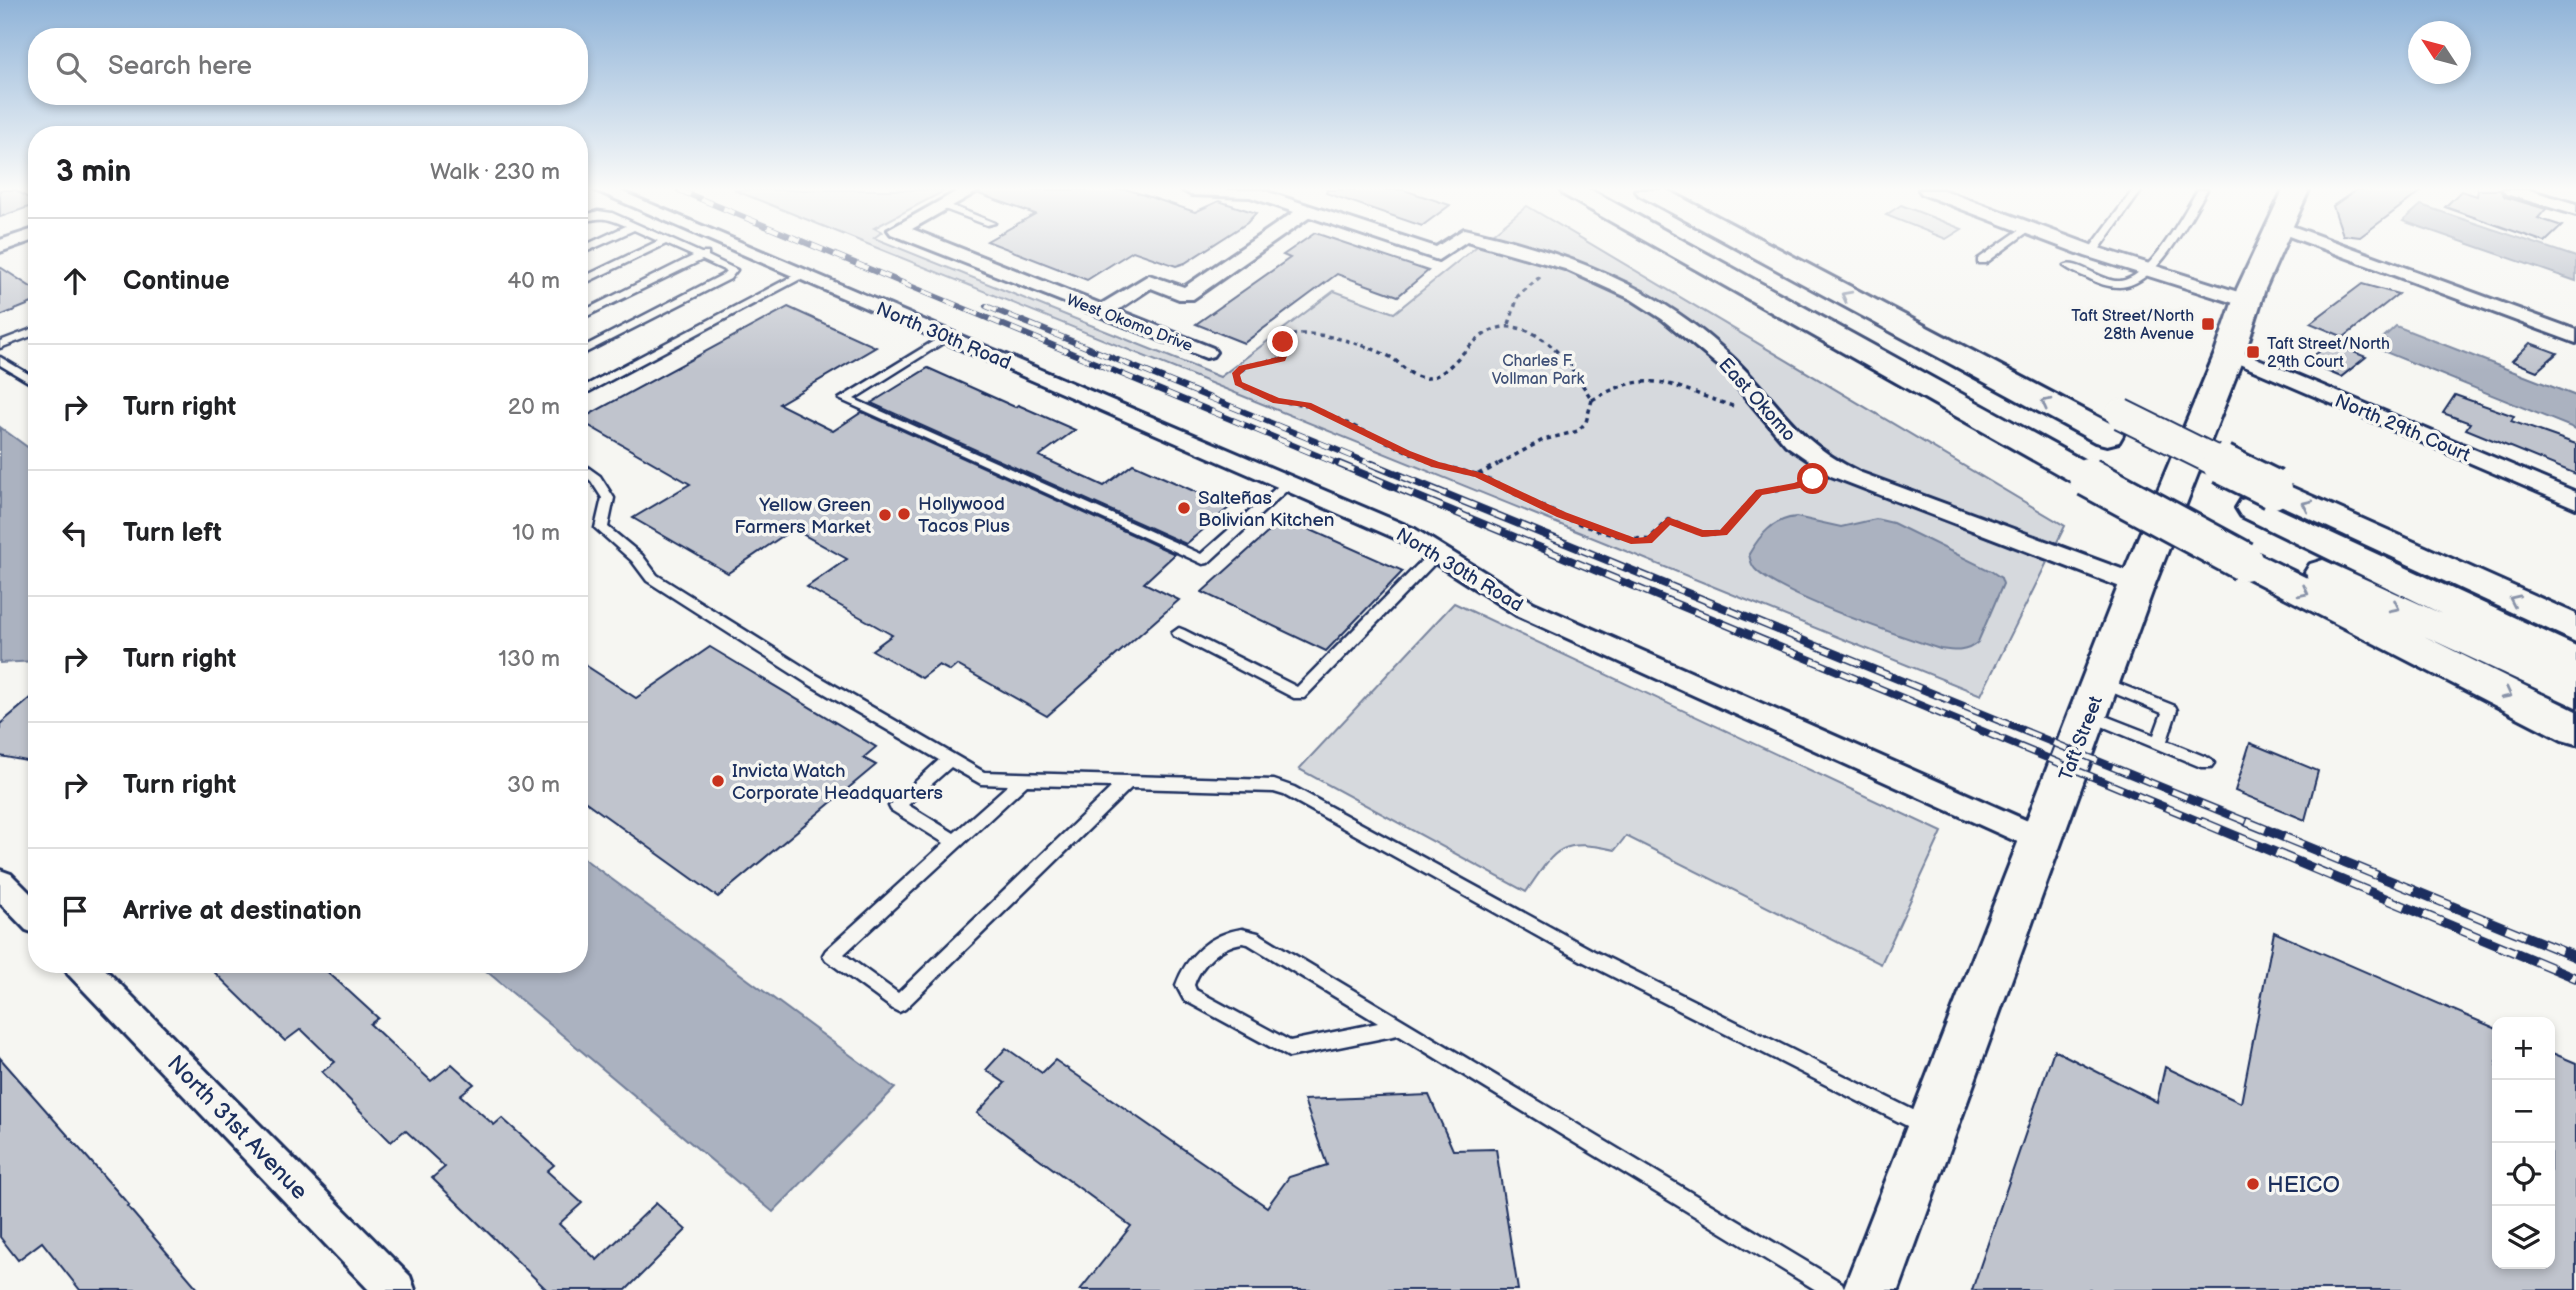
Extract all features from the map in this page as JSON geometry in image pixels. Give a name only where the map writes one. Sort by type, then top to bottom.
[{"type":"main road","points":[[1698,250],[2103,446],[2253,523],[2576,662]]},
{"type":"main road","points":[[1725,250],[2576,693]]},
{"type":"main road","points":[[1755,250],[2103,446]]},
{"type":"main road","points":[[1786,250],[2103,446]]},
{"type":"main road","name":"Taft Street","points":[[1871,1290],[2137,584],[2230,353],[2247,301],[2270,250]]},
{"type":"main road","points":[[2253,523],[2576,629]]},
{"type":"main road","points":[[2253,523],[2576,729]]},
{"type":"street","name":"North 30th Road","points":[[746,250],[1406,534],[1525,608],[1566,628],[2042,840]]},
{"type":"street","name":"West Okomo Drive","points":[[948,250],[1206,352]]},
{"type":"street","points":[[1103,311],[1149,281],[1186,295],[1250,250]]},
{"type":"street","points":[[1427,250],[1438,254],[1443,250]]},
{"type":"street","name":"East Okomo","points":[[1535,250],[1587,269],[1666,313],[1726,361],[1788,434],[1827,465],[1851,477],[2137,584]]},
{"type":"street","points":[[2087,250],[2247,301]]},
{"type":"street","points":[[2343,250],[2576,337]]},
{"type":"street","name":"North 29th Court","points":[[2230,353],[2576,501]]},
{"type":"street","points":[[0,883],[28,911]]},
{"type":"street","name":"North 31st Avenue","points":[[88,973],[396,1290]]},
{"type":"lane","points":[[588,279],[646,250]]},
{"type":"lane","points":[[588,348],[726,277],[732,270],[692,250]]},
{"type":"lane","points":[[1982,261],[1997,250]]},
{"type":"lane","points":[[2069,266],[2119,284],[2146,271],[2163,250]]},
{"type":"lane","points":[[588,313],[704,255]]},
{"type":"lane","points":[[588,389],[802,274]]},
{"type":"lane","points":[[0,345],[28,334]]},
{"type":"lane","points":[[947,336],[845,400],[1203,560],[1289,483]]},
{"type":"lane","points":[[0,360],[28,378]]},
{"type":"lane","points":[[588,472],[596,479],[608,498],[601,528],[637,558],[652,579],[810,678],[981,778],[1274,786],[1289,791],[1588,956],[1933,1129]]},
{"type":"lane","points":[[1179,634],[1299,694],[1437,553]]},
{"type":"lane","points":[[2102,682],[2171,710],[2160,743]]},
{"type":"lane","points":[[2089,715],[2206,763]]},
{"type":"lane","points":[[950,759],[897,806],[956,842]]},
{"type":"lane","points":[[1024,779],[832,955],[899,1004],[1127,782]]},
{"type":"lane","points":[[1400,1027],[1289,1049],[1190,995],[1185,985],[1186,977],[1220,940],[1243,934],[1400,1027],[1835,1290]]},
{"type":"path","points":[[1509,324],[1508,316],[1525,288],[1538,276],[1549,276]]},
{"type":"path","points":[[1478,475],[1543,440],[1578,431],[1586,422],[1592,400],[1579,376],[1552,347],[1509,324],[1488,332],[1458,356],[1450,370],[1433,378],[1415,376],[1382,354],[1300,332],[1285,338],[1282,359],[1248,365],[1235,375],[1244,387],[1277,401],[1308,405],[1435,465],[1478,475],[1561,514],[1626,539],[1642,542],[1653,537],[1668,520],[1702,534],[1723,533],[1759,492],[1805,484],[1822,470]]},
{"type":"path","points":[[1592,400],[1618,386],[1664,379],[1743,408]]},
{"type":"green space","name":"Charles F. Vollman Park","points":[[883,250],[904,250],[1220,377],[1334,291],[1394,313],[1472,250],[1601,250],[2065,526],[1981,695]]},
{"type":"green space","points":[[1454,603],[1942,832],[1881,964],[1626,836],[1615,850],[1582,845],[1561,850],[1545,865],[1526,892],[1299,769]]},
{"type":"shaded area","points":[[2487,250],[2556,250],[2576,257],[2576,281]]},
{"type":"shaded area","points":[[2396,326],[2576,396],[2576,429],[2373,347]]},
{"type":"shaded area","points":[[0,427],[28,447],[28,661],[0,663]]},
{"type":"shaded area","points":[[1796,517],[1841,527],[1876,519],[1893,523],[1991,571],[2001,578],[2003,584],[1978,642],[1965,650],[1940,649],[1842,614],[1768,579],[1754,567],[1749,554],[1768,529],[1780,521]]},
{"type":"shaded area","points":[[588,862],[895,1088],[773,1212],[489,973],[588,973]]},
{"type":"building","points":[[1011,250],[1205,250],[1176,266],[1133,251],[1087,280]]},
{"type":"building","points":[[1290,250],[1366,250],[1428,271],[1398,296],[1337,274],[1244,343],[1196,324],[1290,258],[1283,255]]},
{"type":"building","points":[[0,267],[28,285],[28,305],[0,316]]},
{"type":"building","points":[[2362,284],[2398,294],[2344,337],[2310,323]]},
{"type":"building","points":[[788,307],[876,347],[779,404],[833,431],[862,412],[1175,554],[1144,583],[1179,600],[1047,716],[957,665],[950,671],[939,665],[922,678],[872,650],[892,635],[807,587],[847,559],[793,529],[728,573],[633,518],[690,484],[588,425],[588,415]]},
{"type":"building","points":[[2331,343],[2366,357],[2341,377],[2305,362]]},
{"type":"building","points":[[2530,343],[2557,353],[2537,371],[2512,361]]},
{"type":"building","points":[[928,368],[1015,407],[1018,405],[1075,430],[1039,456],[1104,486],[1133,464],[1230,507],[1186,544],[871,403]]},
{"type":"building","points":[[2455,395],[2514,416],[2511,421],[2576,444],[2576,474],[2466,429],[2470,423],[2443,413]]},
{"type":"building","points":[[1284,518],[1403,571],[1326,651],[1202,592]]},
{"type":"building","name":"Invicta Watch Corporate Headquarters","points":[[710,647],[876,747],[863,758],[876,765],[718,897],[588,803],[588,667],[636,698]]},
{"type":"building","points":[[28,701],[28,761],[0,756],[0,724]]},
{"type":"building","points":[[2250,743],[2318,771],[2305,820],[2235,791]]},
{"type":"building","name":"HEICO","points":[[2274,932],[2492,1027],[2492,1269],[2555,1269],[2555,1054],[2576,1063],[2576,1290],[1972,1290],[2054,1050],[2157,1102],[2165,1067],[2241,1103]]},
{"type":"building","points":[[215,973],[329,973],[378,1018],[370,1024],[431,1081],[452,1064],[474,1084],[460,1095],[494,1125],[502,1118],[554,1165],[547,1171],[582,1203],[559,1224],[597,1260],[656,1203],[686,1230],[626,1290],[547,1290],[432,1178],[445,1167],[405,1130],[391,1142],[322,1072],[335,1062],[301,1029],[285,1041]]},
{"type":"building","points":[[1006,1048],[1042,1073],[1055,1060],[1267,1207],[1289,1177],[1327,1165],[1304,1100],[1429,1095],[1453,1150],[1496,1149],[1518,1290],[1080,1290],[1131,1226],[977,1113],[1005,1083],[986,1070]]},
{"type":"building","points":[[0,1058],[129,1205],[127,1206],[199,1290],[80,1290],[42,1242],[18,1260],[0,1237]]},
{"type":"railway","points":[[824,250],[1343,466]]},
{"type":"railway","points":[[986,306],[1376,466]]},
{"type":"railway","points":[[1339,464],[2206,824]]},
{"type":"railway","points":[[1372,464],[2252,824]]},
{"type":"railway","points":[[2202,822],[2576,978]]},
{"type":"railway","points":[[2247,822],[2576,957]]},
{"type":"place","name":"Taft Street/North 28th Avenue","points":[[2208,324]]},
{"type":"place","name":"Taft Street/North 29th Court","points":[[2253,352]]},
{"type":"place","name":"Salteñas Bolivian Kitchen","points":[[1184,508]]},
{"type":"place","name":"Hollywood Tacos Plus","points":[[904,514]]},
{"type":"place","name":"Yellow Green Farmers Market","points":[[885,515]]},
{"type":"place","name":"Invicta Watch Corporate Headquarters","points":[[718,781]]},
{"type":"place","name":"HEICO","points":[[2253,1184]]},
{"type":"route","points":[[1283,342],[1285,352],[1282,359],[1255,362],[1242,368],[1235,375],[1238,383],[1277,401],[1308,405],[1435,465],[1478,475],[1561,514],[1635,542],[1649,540],[1668,520],[1702,534],[1723,533],[1759,492],[1805,484],[1813,479]]}]
